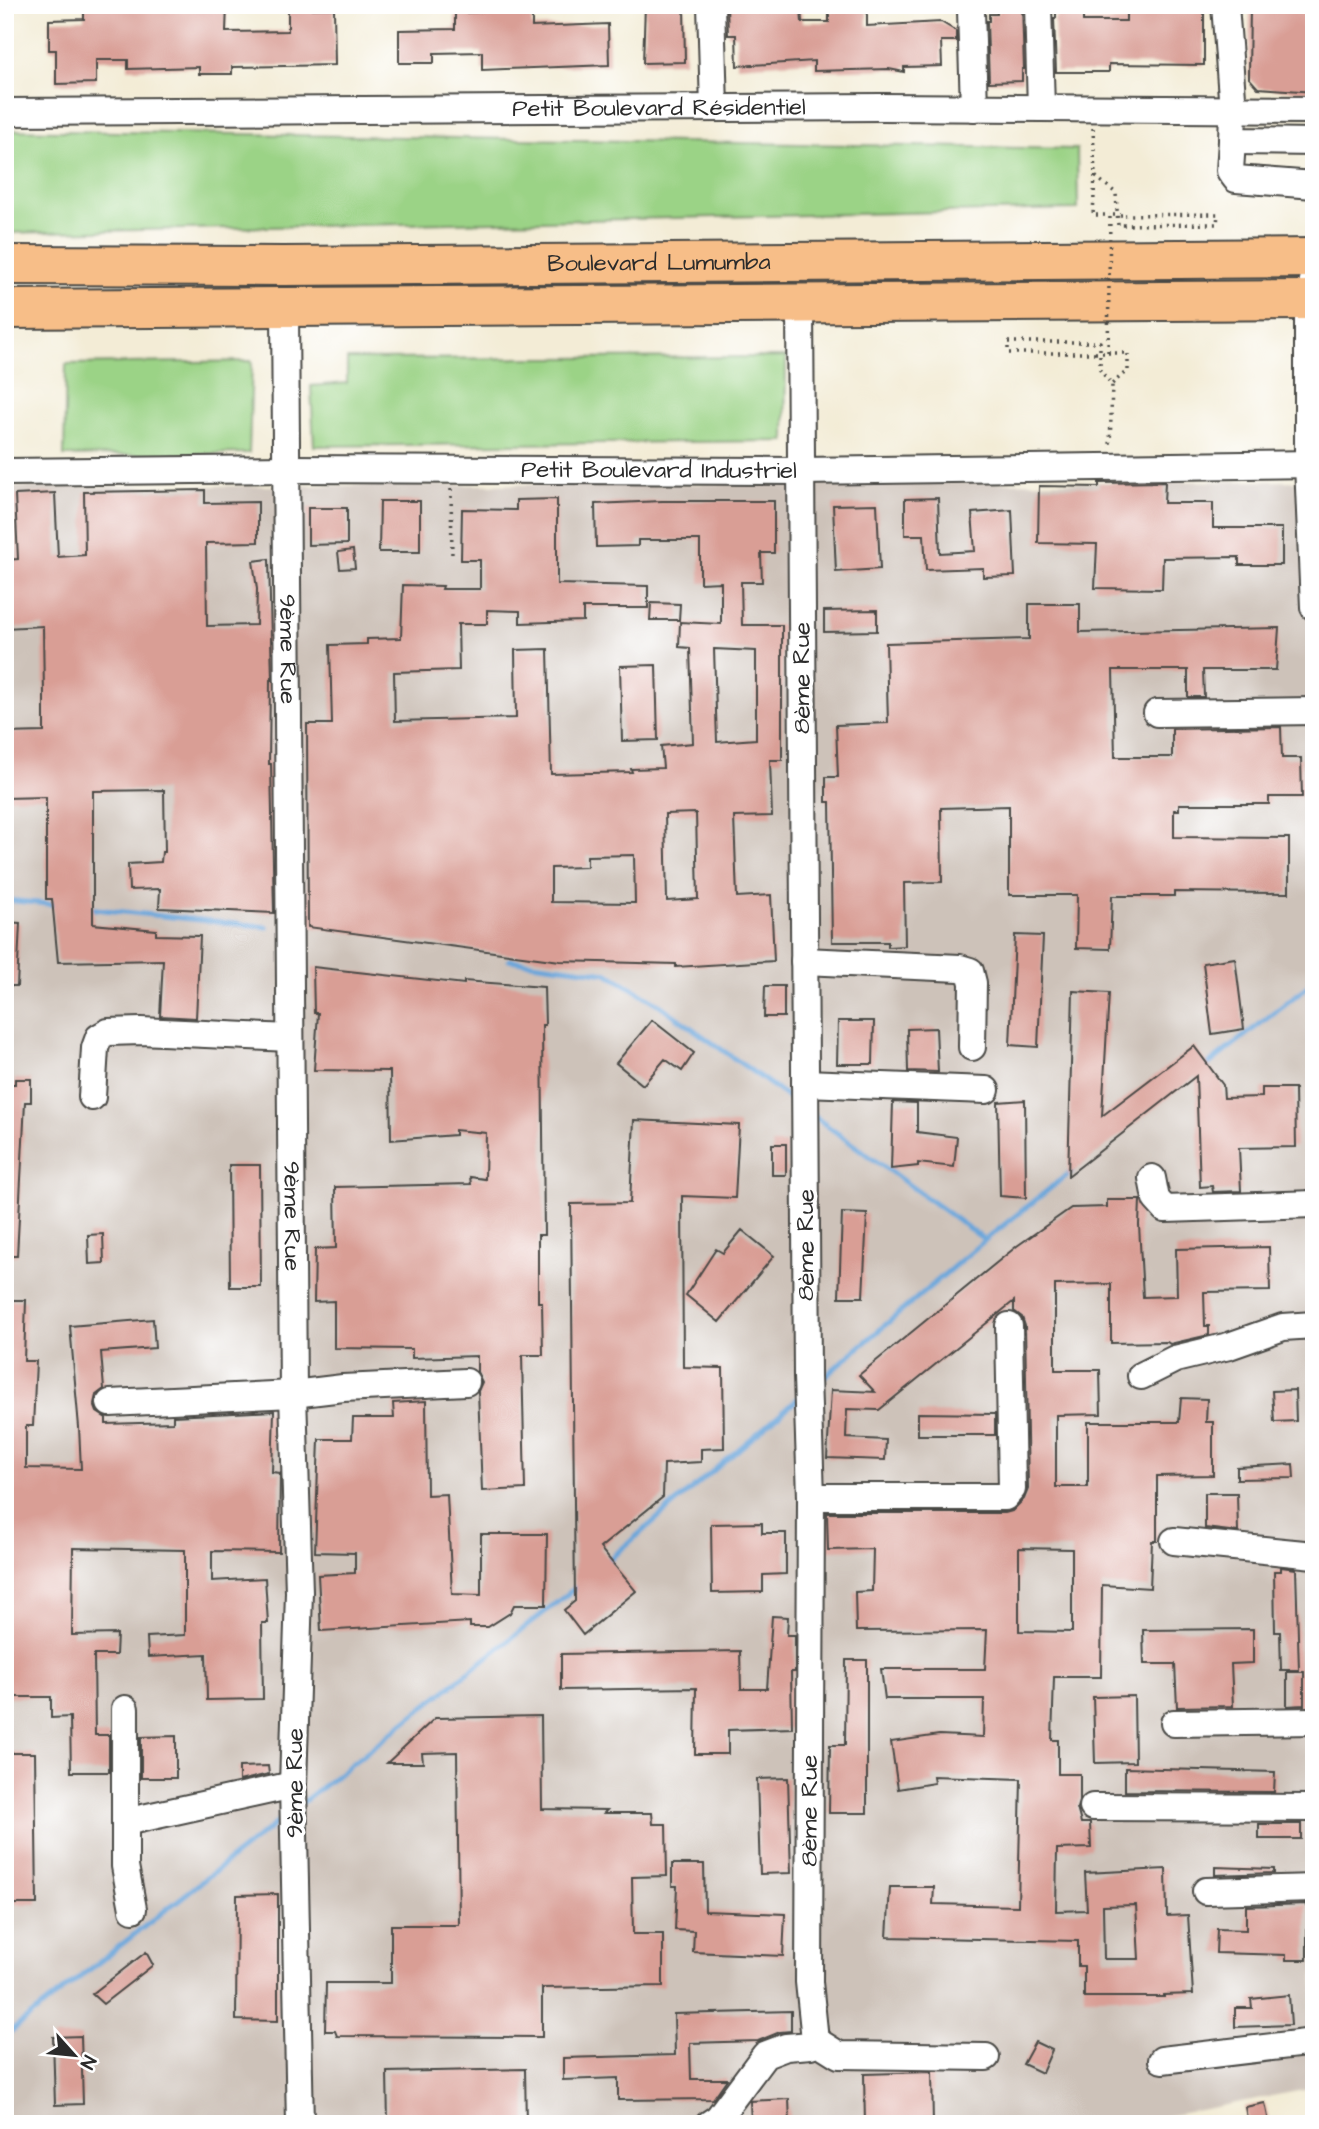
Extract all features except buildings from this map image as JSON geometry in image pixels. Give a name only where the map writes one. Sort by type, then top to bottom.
[{"type":"highway","name":"Boulevard Lumumba","points":[[5,265],[283,266],[1314,258]]},
{"type":"highway","name":"Boulevard Lumumba","points":[[5,309],[800,305],[1312,293]]},
{"type":"street","points":[[711,5],[714,108]]},
{"type":"street","points":[[973,5],[974,108]]},
{"type":"street","points":[[1038,5],[1041,108]]},
{"type":"street","points":[[1225,5],[1233,110],[1230,171],[1236,179],[1314,185]]},
{"type":"street","name":"Petit Boulevard Résidentiel","points":[[5,112],[714,108],[1314,110]]},
{"type":"street","points":[[1232,141],[1314,142]]},
{"type":"street","points":[[1278,182],[1281,143]]},
{"type":"street","points":[[1312,293],[1314,607]]},
{"type":"street","name":"8ème Rue","points":[[800,305],[807,1377],[811,1497],[809,1982],[816,2040]]},
{"type":"street","name":"9ème Rue","points":[[285,308],[293,1394],[299,1592],[293,1785],[299,2123]]},
{"type":"street","name":"Petit Boulevard Industriel","points":[[5,472],[287,469],[801,471],[1311,464]]},
{"type":"street","points":[[1157,713],[1314,711]]},
{"type":"street","points":[[804,961],[961,968],[970,971],[973,983],[972,1047]]},
{"type":"street","points":[[92,1097],[95,1048],[99,1037],[108,1032],[290,1038]]},
{"type":"street","points":[[806,1096],[986,1090]]},
{"type":"street","points":[[1152,1178],[1156,1199],[1165,1209],[1314,1204]]},
{"type":"street","points":[[1141,1376],[1175,1359],[1229,1346],[1283,1327],[1314,1325]]},
{"type":"street","points":[[811,1497],[1009,1495],[1012,1489],[1009,1326]]},
{"type":"street","points":[[110,1403],[466,1382]]},
{"type":"street","points":[[1174,1541],[1314,1555]]},
{"type":"street","points":[[125,1709],[125,1867],[133,1909]]},
{"type":"street","points":[[1174,1723],[1314,1721]]},
{"type":"street","points":[[125,1822],[293,1785]]},
{"type":"street","points":[[1093,1807],[1314,1808]]},
{"type":"street","points":[[1206,1891],[1314,1888]]},
{"type":"street","points":[[709,2124],[718,2118],[765,2055],[786,2047],[811,2045],[816,2040],[839,2055],[986,2057]]},
{"type":"street","points":[[1162,2060],[1314,2042]]},
{"type":"path","points":[[1092,109],[1095,176],[1093,215],[1110,215],[1125,215],[1218,214],[1217,224],[1118,225],[1116,193],[1095,176]]},
{"type":"path","points":[[1108,352],[1110,215]]},
{"type":"path","points":[[1109,467],[1112,384],[1100,370],[1100,342],[1008,342],[1008,353],[1095,353],[1108,352],[1128,353],[1128,370],[1112,384]]},
{"type":"path","points":[[451,470],[452,558]]},
{"type":"shaded area","points":[[1314,481],[1314,2088],[1126,2124],[5,2124],[5,487]]},
{"type":"green space","points":[[5,130],[1077,149],[1078,209],[5,233]]},
{"type":"green space","points":[[786,357],[785,441],[314,446],[311,386],[347,383],[347,359]]},
{"type":"green space","points":[[252,361],[249,453],[64,456],[66,364]]},
{"type":"waterway","points":[[5,900],[59,905]]},
{"type":"waterway","points":[[86,908],[267,927]]},
{"type":"waterway","points":[[509,960],[607,973],[657,1003],[796,1103]]},
{"type":"waterway","points":[[1204,1068],[1314,981]]},
{"type":"waterway","points":[[815,1117],[985,1240]]},
{"type":"waterway","points":[[816,1384],[985,1240],[1072,1171]]},
{"type":"waterway","points":[[605,1563],[800,1397]]},
{"type":"waterway","points":[[303,1802],[579,1585]]},
{"type":"waterway","points":[[5,2036],[284,1817]]}]
